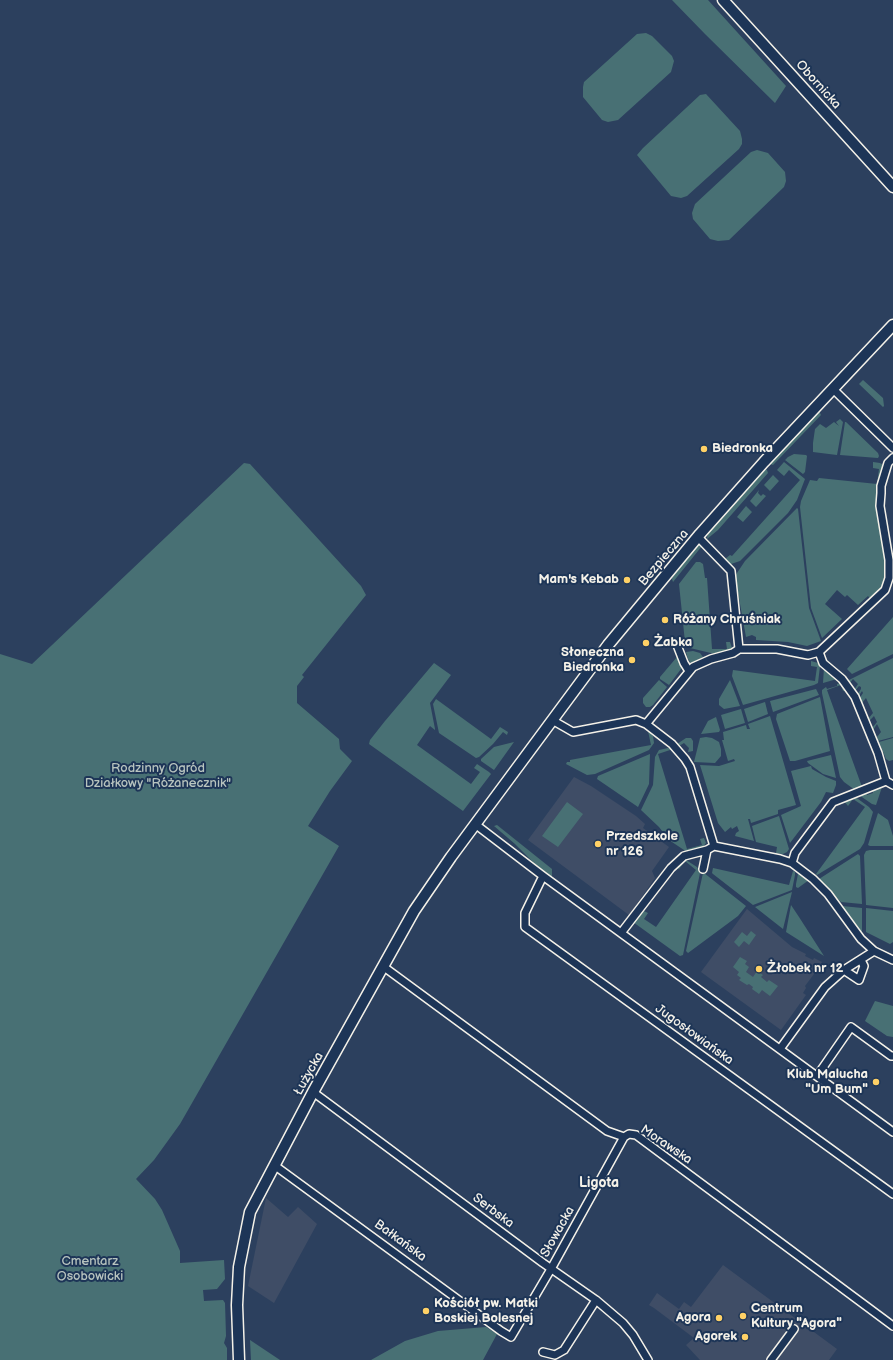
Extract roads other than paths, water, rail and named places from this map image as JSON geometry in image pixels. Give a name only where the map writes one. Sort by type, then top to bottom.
[{"type":"street","name":"Obornicka","points":[[723,0],[893,187]]},
{"type":"street","name":"Bezpieczna","points":[[475,824],[594,662],[698,537],[764,462],[833,389],[859,359],[893,325]]},
{"type":"street","points":[[833,389],[893,448]]},
{"type":"street","points":[[646,724],[689,671],[698,664],[733,653],[739,649],[777,649],[808,655],[820,652],[885,590],[890,578],[880,506],[881,486],[888,463],[893,458]]},
{"type":"street","points":[[698,537],[731,570],[739,649]]},
{"type":"street","points":[[678,645],[684,663],[689,671]]},
{"type":"street","points":[[820,652],[823,663],[842,679],[855,697],[878,753],[886,781],[893,785]]},
{"type":"street","points":[[552,720],[573,732],[636,720],[646,724],[672,744],[690,767],[714,846]]},
{"type":"street","points":[[792,863],[795,853],[833,802],[886,781]]},
{"type":"street","points":[[475,824],[543,876],[893,1132]]},
{"type":"street","name":"Łużycka","points":[[239,1360],[238,1267],[250,1212],[313,1092],[414,911],[475,824]]},
{"type":"street","points":[[621,933],[671,868],[684,856],[707,850],[714,846],[780,859],[792,863],[813,879],[828,894],[862,939],[874,952],[893,960]]},
{"type":"street","points":[[703,869],[707,850]]},
{"type":"street","name":"Jugosłowiańska","points":[[543,876],[525,913],[525,927],[893,1194]]},
{"type":"street","points":[[780,1049],[825,987],[844,970],[874,952]]},
{"type":"street","points":[[844,970],[859,980],[864,966],[861,960]]},
{"type":"street","name":"Morawska","points":[[384,967],[607,1131],[624,1137],[629,1134],[636,1135],[893,1326]]},
{"type":"street","points":[[817,1076],[852,1027],[893,1056]]},
{"type":"street","name":"Serbska","points":[[313,1092],[551,1269],[596,1300],[626,1327],[645,1353],[648,1360]]},
{"type":"street","name":"Słowacka","points":[[511,1337],[551,1269],[624,1137]]},
{"type":"street","name":"Bałkańska","points":[[274,1165],[511,1337]]},
{"type":"street","points":[[543,1352],[555,1355],[564,1350],[596,1300]]},
{"type":"street","points":[[771,1360],[794,1328]]},
{"type":"place","name":"Biedronka","points":[[704,449]]},
{"type":"place","name":"Mam's Kebab","points":[[627,580]]},
{"type":"place","name":"Różany Chruśniak","points":[[665,620]]},
{"type":"place","name":"Żabka","points":[[646,643]]},
{"type":"place","name":"Słoneczna Biedronka","points":[[632,660]]},
{"type":"place","name":"Przedszkole nr 126","points":[[598,844]]},
{"type":"place","name":"Żłobek nr 12","points":[[759,969]]},
{"type":"place","name":"Klub Malucha \"Um Bum\"","points":[[876,1082]]},
{"type":"place","name":"Kościół pw. Matki Boskiej Bolesnej","points":[[426,1311]]},
{"type":"place","name":"Centrum Kultury \"Agora\"","points":[[743,1316]]},
{"type":"place","name":"Agora","points":[[719,1318]]},
{"type":"place","name":"Agorek","points":[[745,1337]]},
{"type":"district","name":"Ligota","points":[[599,1183]]},
{"type":"park label","name":"Rodzinny Ogród Działkowy \"Różanecznik\"","points":[[158,776]]},
{"type":"park label","name":"Cmentarz Osobowicki","points":[[90,1270]]}]
